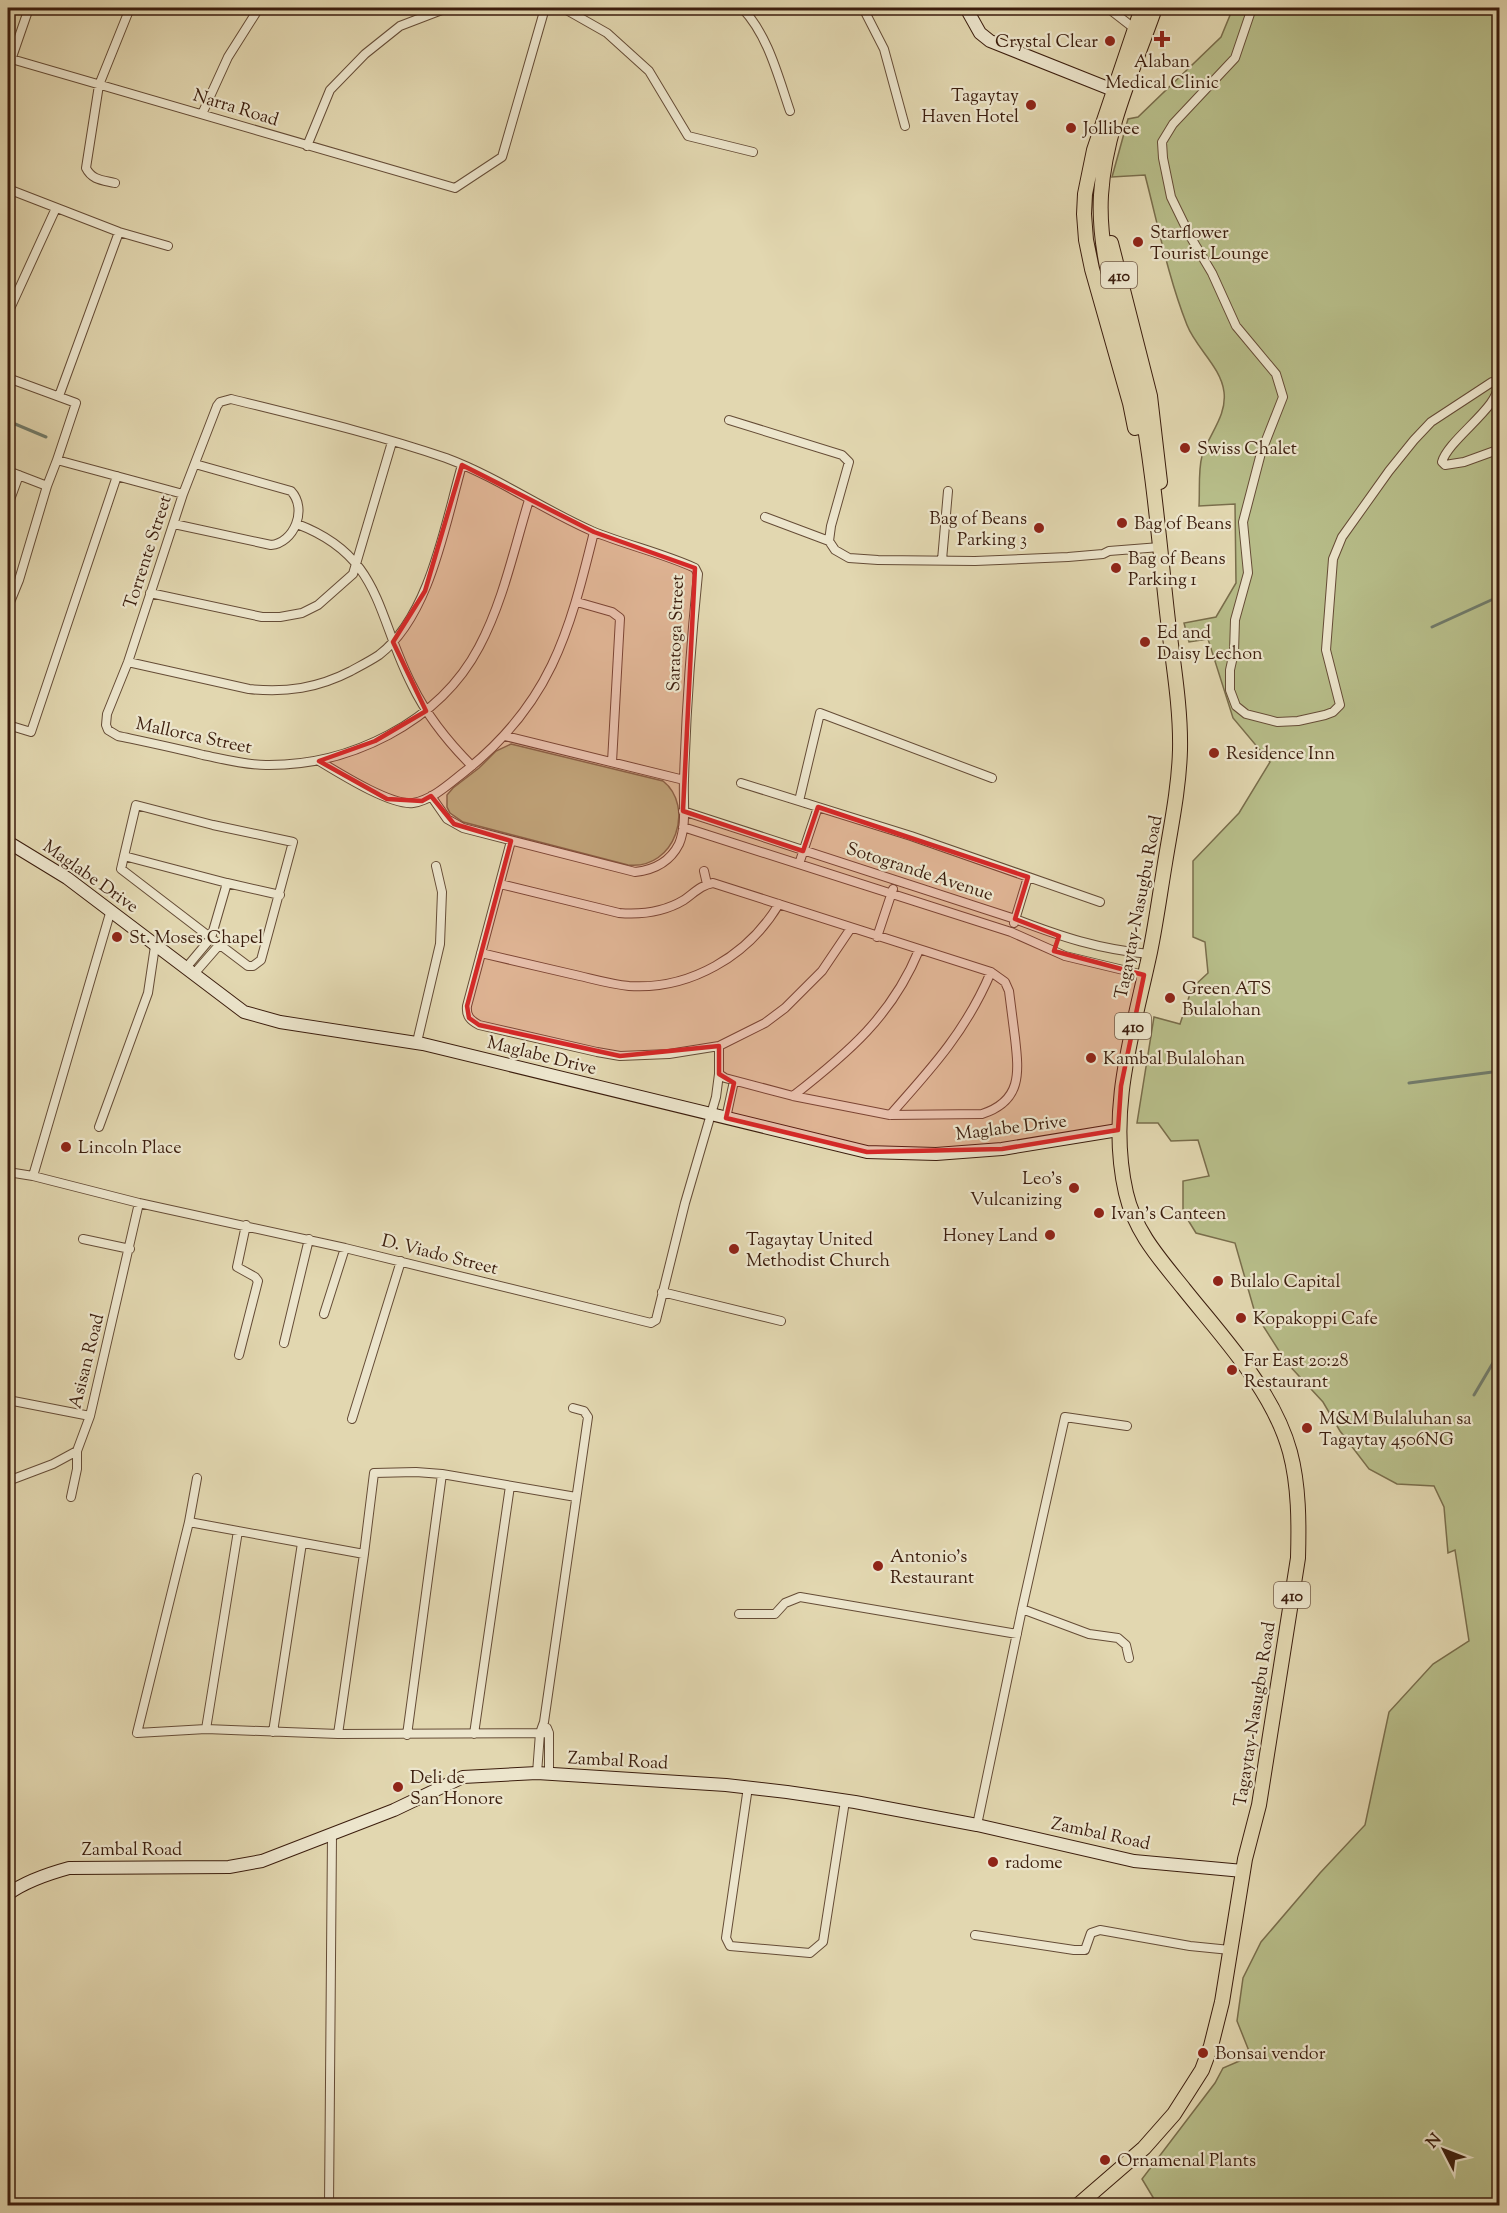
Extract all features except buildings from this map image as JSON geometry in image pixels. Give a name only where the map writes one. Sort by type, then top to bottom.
[{"type":"main road","name":"Tagaytay-Nasugbu Road","points":[[1142,8],[1113,90],[1088,172],[1084,214],[1092,269],[1130,403],[1147,504],[1160,547]]},
{"type":"main road","name":"Tagaytay-Nasugbu Road","points":[[1077,2205],[1144,2148],[1174,2114],[1196,2081],[1211,2046],[1222,2002],[1243,1871],[1259,1805],[1298,1558],[1299,1529],[1294,1474],[1284,1435],[1254,1380],[1145,1240],[1127,1199],[1120,1166],[1118,1130],[1121,1086],[1149,954],[1177,795],[1180,748],[1179,716],[1160,547],[1138,393],[1102,245],[1102,176],[1109,138],[1155,8]]},
{"type":"main road","name":"Tagaytay-Nasugbu Road","points":[[1160,547],[1162,502],[1158,450],[1150,396],[1111,243],[1108,198],[1109,177],[1119,134],[1163,8]]},
{"type":"street","points":[[9,59],[29,8]]},
{"type":"street","points":[[115,183],[96,179],[86,168],[99,85],[130,8]]},
{"type":"street","points":[[202,114],[228,57],[259,8]]},
{"type":"street","points":[[307,146],[330,90],[364,54],[400,26],[447,8]]},
{"type":"street","name":"Narra Road","points":[[9,59],[455,188],[502,157],[545,8]]},
{"type":"street","points":[[563,8],[607,33],[649,71],[688,136],[753,152]]},
{"type":"street","points":[[742,8],[762,36],[790,111]]},
{"type":"street","points":[[863,8],[884,49],[905,126]]},
{"type":"street","points":[[966,8],[977,29],[990,41],[1113,90]]},
{"type":"street","points":[[1108,8],[1135,29]]},
{"type":"street","points":[[1252,8],[1234,58],[1173,124],[1162,142],[1171,197],[1228,305],[1236,326],[1276,374],[1283,397],[1261,453],[1243,522],[1248,573],[1235,620],[1234,652],[1230,670],[1230,690],[1236,706],[1246,714],[1277,722],[1298,721],[1333,712],[1340,705],[1326,650],[1333,559],[1342,537],[1389,471],[1431,422],[1491,382],[1497,383],[1499,387],[1497,393],[1485,410],[1449,447],[1442,462],[1445,465],[1454,464],[1500,449]]},
{"type":"street","points":[[8,189],[119,232],[168,246]]},
{"type":"street","points":[[8,313],[56,208]]},
{"type":"street","points":[[59,396],[119,232]]},
{"type":"street","points":[[8,378],[76,403],[47,486],[19,580],[8,607]]},
{"type":"street","name":"Saratoga Street","points":[[231,399],[392,442],[462,465],[594,532],[695,568],[698,574],[683,827],[677,847],[668,859],[657,867],[635,872],[511,841],[454,824],[447,819],[431,796]]},
{"type":"street","name":"Torrente Street","points":[[106,725],[107,714],[129,662],[183,494],[217,406],[220,402],[231,399]]},
{"type":"street","points":[[729,420],[842,455],[849,462],[829,541]]},
{"type":"street","points":[[150,593],[240,613],[280,617],[302,613],[318,605],[353,574],[392,442]]},
{"type":"street","points":[[57,460],[183,494]]},
{"type":"street","points":[[174,524],[271,545],[280,544],[285,540],[297,524],[297,500],[291,491],[195,464]]},
{"type":"street","points":[[129,662],[249,689],[283,691],[325,683],[379,655],[393,642],[425,591],[462,465]]},
{"type":"street","points":[[8,471],[47,486]]},
{"type":"street","points":[[8,505],[19,476]]},
{"type":"street","points":[[8,726],[31,732],[117,476]]},
{"type":"street","points":[[942,560],[948,491]]},
{"type":"street","name":"Mallorca Street","points":[[106,725],[108,730],[118,736],[234,761],[264,765],[319,761],[375,741],[426,711],[466,668],[482,641],[498,603],[529,500]]},
{"type":"street","points":[[765,517],[829,541],[835,550],[849,558],[942,560],[1061,557],[1160,547]]},
{"type":"street","points":[[297,524],[336,543],[357,564],[375,591],[393,642],[412,686],[426,711],[455,749],[472,766]]},
{"type":"street","points":[[319,761],[393,801],[412,803],[431,796],[472,766],[505,736],[525,712],[545,681],[561,648],[577,602],[594,532]]},
{"type":"street","points":[[577,602],[612,612],[620,618],[612,762]]},
{"type":"street","points":[[799,801],[820,713],[992,778]]},
{"type":"street","points":[[505,736],[684,780]]},
{"type":"street","points":[[741,783],[911,836],[1100,902]]},
{"type":"street","points":[[136,806],[293,842],[280,895],[258,964],[248,966],[121,869],[124,856],[136,806]]},
{"type":"street","points":[[799,864],[818,807]]},
{"type":"street","name":"Sotogrande Avenue","points":[[683,811],[1015,919],[1081,943],[1111,950],[1149,954]]},
{"type":"street","name":"Sotogrande Avenue","points":[[683,827],[1011,932],[1077,959],[1144,975]]},
{"type":"street","points":[[511,841],[466,1012],[469,1018],[478,1025],[620,1056],[669,1054],[719,1046],[765,1023],[785,1008],[822,971],[851,928]]},
{"type":"street","name":"Maglabe Drive","points":[[8,842],[68,878],[244,1012],[280,1022],[417,1042],[867,1152],[936,1154],[1002,1149],[1118,1130]]},
{"type":"street","points":[[124,856],[280,895]]},
{"type":"street","points":[[417,1042],[440,944],[442,892],[436,866]]},
{"type":"street","points":[[704,872],[707,884]]},
{"type":"street","points":[[1011,932],[1028,878]]},
{"type":"street","points":[[877,937],[896,881]]},
{"type":"street","points":[[189,972],[211,938],[227,883]]},
{"type":"street","points":[[500,884],[635,915],[650,914],[673,906],[707,884],[725,886],[991,972],[1005,982],[1009,991],[1018,1063],[1017,1076],[1013,1091],[1005,1102],[994,1110],[982,1114],[890,1115],[793,1096],[734,1081],[719,1074]]},
{"type":"street","points":[[481,953],[606,982],[629,986],[651,986],[695,975],[729,959],[765,925],[778,904]]},
{"type":"street","points":[[33,1176],[111,910]]},
{"type":"street","points":[[1053,951],[1059,936]]},
{"type":"street","points":[[1077,959],[1081,943]]},
{"type":"street","points":[[189,972],[220,944]]},
{"type":"street","points":[[99,1127],[148,993],[155,946]]},
{"type":"street","points":[[793,1096],[862,1039],[899,991],[919,950]]},
{"type":"street","points":[[890,1115],[944,1054],[959,1033],[974,1009],[991,972]]},
{"type":"street","name":"D. Viado Street","points":[[8,1172],[309,1239],[651,1323],[656,1320],[716,1097],[719,1046]]},
{"type":"street","points":[[726,1118],[734,1081]]},
{"type":"street","name":"Asisan Road","points":[[71,1497],[77,1469],[77,1451],[90,1416],[139,1203]]},
{"type":"street","points":[[239,1355],[258,1281],[237,1267],[246,1225]]},
{"type":"street","points":[[83,1239],[130,1249]]},
{"type":"street","points":[[284,1343],[309,1239]]},
{"type":"street","points":[[324,1314],[345,1248]]},
{"type":"street","points":[[352,1419],[401,1261]]},
{"type":"street","points":[[662,1292],[781,1321]]},
{"type":"street","points":[[8,1400],[90,1416]]},
{"type":"street","points":[[543,1773],[544,1722],[588,1417],[584,1411],[573,1408]]},
{"type":"street","points":[[977,1825],[1065,1417],[1127,1426]]},
{"type":"street","points":[[8,1481],[53,1464],[77,1451]]},
{"type":"street","points":[[338,1734],[374,1473],[442,1474],[576,1497]]},
{"type":"street","points":[[407,1734],[442,1474]]},
{"type":"street","points":[[197,1478],[189,1522],[137,1733],[206,1729],[338,1734],[544,1733]]},
{"type":"street","points":[[474,1734],[510,1486]]},
{"type":"street","points":[[189,1522],[364,1554]]},
{"type":"street","points":[[206,1729],[238,1531]]},
{"type":"street","points":[[273,1732],[302,1543]]},
{"type":"street","points":[[739,1614],[775,1614],[785,1604],[800,1597],[1017,1634]]},
{"type":"street","points":[[1022,1609],[1089,1634],[1118,1638],[1126,1645],[1129,1658]]},
{"type":"street","name":"Zambal Road","points":[[8,1894],[47,1874],[69,1868],[229,1867],[262,1862],[394,1810],[463,1777],[543,1773],[748,1787],[845,1801],[977,1825],[1134,1861],[1243,1871]]},
{"type":"street","points":[[748,1787],[726,1938],[730,1946],[810,1953],[823,1942],[845,1801]]},
{"type":"street","points":[[329,2205],[332,1834]]},
{"type":"street","points":[[975,1935],[1085,1950],[1091,1933],[1100,1930],[1190,1946],[1230,1950]]},
{"type":"highlighted area","points":[[462,465],[594,532],[695,568],[683,811],[803,851],[818,807],[1028,877],[1015,919],[1059,936],[1054,951],[1144,975],[1121,1086],[1118,1130],[1002,1149],[867,1152],[726,1118],[734,1083],[719,1074],[719,1046],[620,1056],[479,1025],[469,1018],[467,1006],[511,841],[454,824],[431,796],[422,801],[387,799],[319,761],[375,741],[426,711],[393,642],[425,591]]},
{"type":"green space","points":[[1233,8],[1499,8],[1499,2205],[1156,2205],[1142,2179],[1215,2083],[1223,2068],[1251,2056],[1237,2021],[1243,1978],[1261,1942],[1365,1825],[1389,1712],[1433,1664],[1469,1641],[1455,1550],[1448,1553],[1444,1507],[1434,1486],[1397,1484],[1369,1469],[1340,1431],[1323,1402],[1286,1362],[1255,1313],[1235,1243],[1196,1233],[1183,1212],[1183,1181],[1209,1176],[1198,1140],[1171,1141],[1158,1123],[1137,1123],[1154,1017],[1180,1024],[1192,988],[1208,973],[1205,942],[1193,937],[1193,861],[1239,813],[1270,762],[1233,718],[1208,639],[1189,642],[1184,623],[1216,617],[1236,583],[1235,504],[1199,506],[1202,456],[1223,409],[1222,383],[1191,333],[1180,307],[1145,175],[1112,177],[1128,119],[1138,117],[1221,37]]},
{"type":"green space","points":[[511,744],[663,781],[673,792],[678,805],[679,820],[676,834],[669,847],[658,858],[645,864],[628,865],[463,822],[450,813],[447,807],[447,795],[453,788],[496,751]]},
{"type":"waterway","points":[[8,421],[46,437]]},
{"type":"waterway","points":[[1432,627],[1500,596]]},
{"type":"waterway","points":[[1409,1083],[1500,1071]]},
{"type":"waterway","points":[[1474,1395],[1500,1351]]},
{"type":"place","name":"Alaban Medical Clinic","points":[[1162,39]]},
{"type":"place","name":"Crystal Clear","points":[[1110,41]]},
{"type":"place","name":"Tagaytay Haven Hotel","points":[[1031,105]]},
{"type":"place","name":"Jollibee","points":[[1071,128]]},
{"type":"place","name":"Starflower Tourist Lounge","points":[[1138,242]]},
{"type":"place","name":"Swiss Chalet","points":[[1185,448]]},
{"type":"place","name":"Bag of Beans","points":[[1122,523]]},
{"type":"place","name":"Bag of Beans Parking 3","points":[[1039,528]]},
{"type":"place","name":"Bag of Beans Parking 1","points":[[1116,568]]},
{"type":"place","name":"Ed and Daisy Lechon","points":[[1145,642]]},
{"type":"place","name":"Residence Inn","points":[[1214,753]]},
{"type":"place","name":"St. Moses Chapel","points":[[117,937]]},
{"type":"place","name":"Green ATS Bulalohan","points":[[1170,998]]},
{"type":"place","name":"Kambal Bulalohan","points":[[1091,1058]]},
{"type":"place","name":"Lincoln Place","points":[[66,1147]]},
{"type":"place","name":"Leo's Vulcanizing","points":[[1074,1188]]},
{"type":"place","name":"Ivan's Canteen","points":[[1099,1213]]},
{"type":"place","name":"Honey Land","points":[[1050,1235]]},
{"type":"place","name":"Tagaytay United Methodist Church","points":[[734,1249]]},
{"type":"place","name":"Bulalo Capital","points":[[1218,1281]]},
{"type":"place","name":"Kopakoppi Cafe","points":[[1241,1318]]},
{"type":"place","name":"Far East 20:28 Restaurant","points":[[1232,1370]]},
{"type":"place","name":"M&M Bulaluhan sa Tagaytay 4506NG","points":[[1307,1428]]},
{"type":"place","name":"Antonio's Restaurant","points":[[878,1566]]},
{"type":"place","name":"Deli de San Honore","points":[[398,1787]]},
{"type":"place","name":"radome","points":[[993,1862]]},
{"type":"place","name":"Bonsai vendor","points":[[1203,2053]]},
{"type":"place","name":"Ornamenal Plants","points":[[1105,2160]]}]
